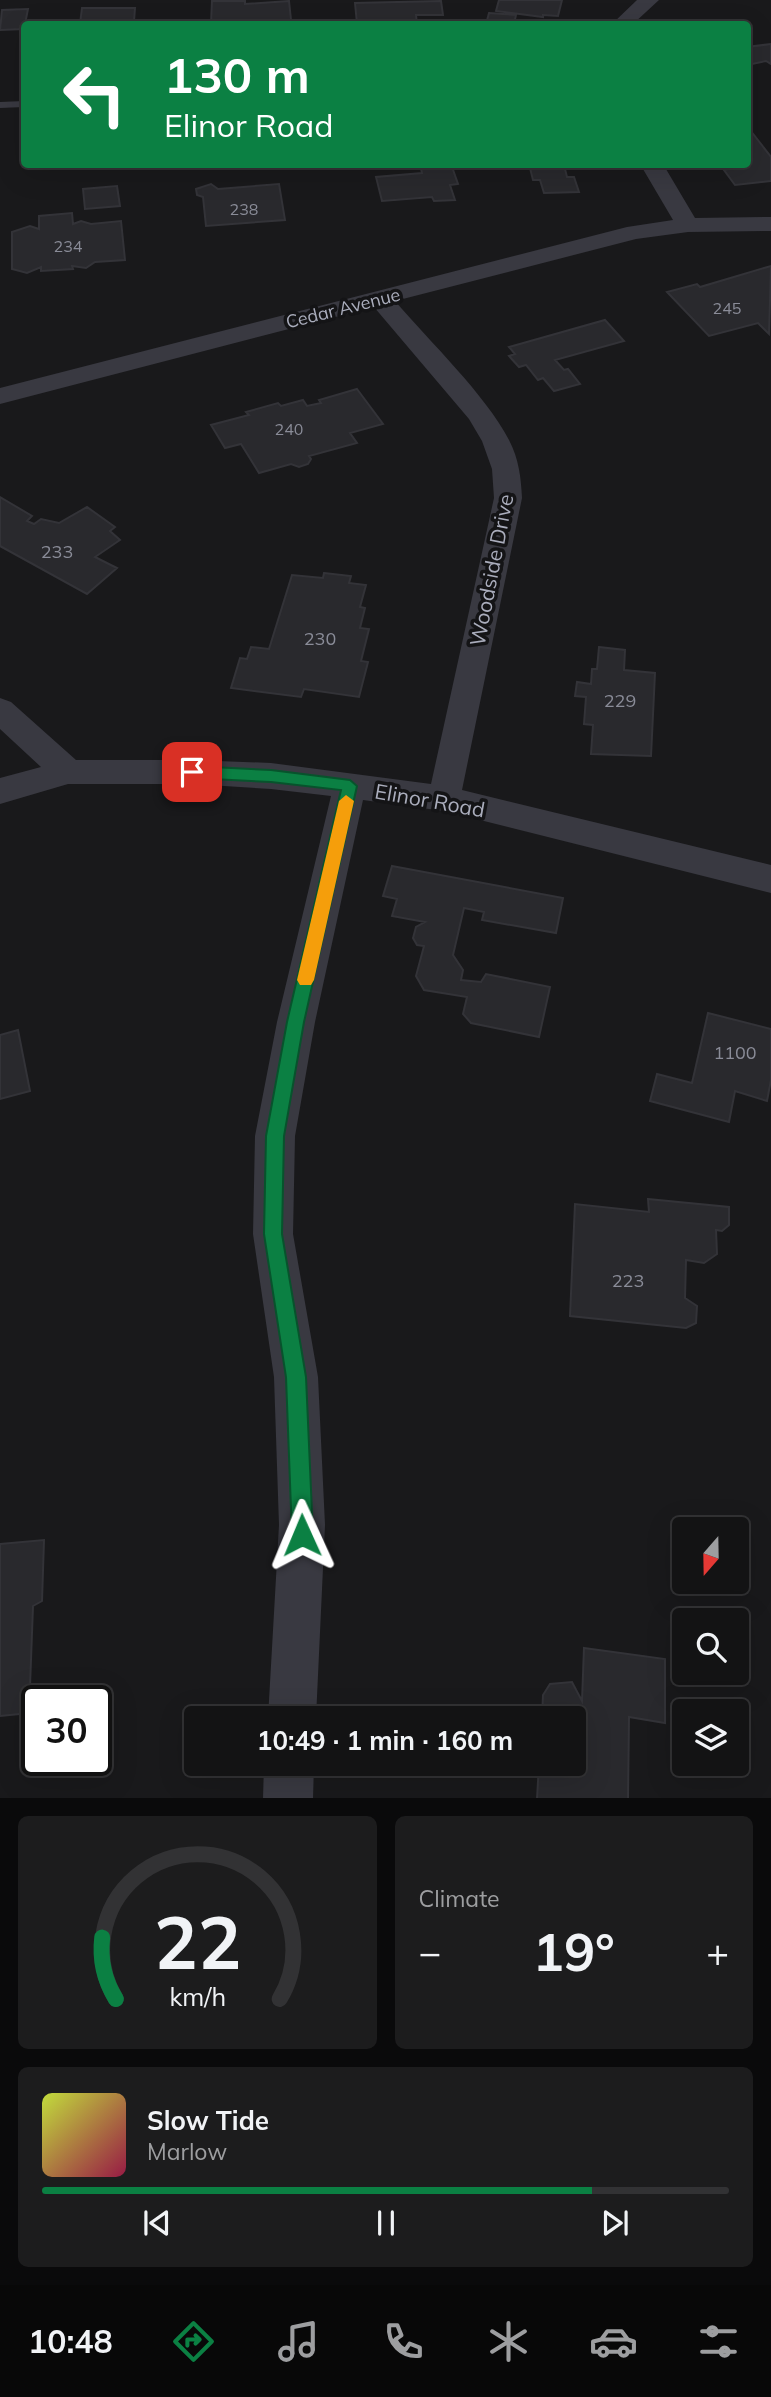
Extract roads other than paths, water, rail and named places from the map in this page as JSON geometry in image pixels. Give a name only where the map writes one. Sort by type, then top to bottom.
[{"type":"street","points":[[625,21],[649,0]]},
{"type":"street","points":[[653,168],[688,225]]},
{"type":"street","name":"Cedar Avenue","points":[[0,396],[635,232],[688,225],[771,224]]},
{"type":"street","name":"Woodside Drive","points":[[379,298],[480,415],[496,441],[506,469],[508,498],[444,798]]},
{"type":"street","points":[[0,710],[68,772]]},
{"type":"street","name":"Elinor Road","points":[[0,791],[68,772],[271,776],[444,798],[771,879]]},
{"type":"street","points":[[293,1706],[302,1525],[296,1377],[273,1234],[275,1136],[296,1022],[350,786]]},
{"type":"street","points":[[288,1798],[289,1776]]},
{"type":"lane","points":[[0,105],[21,104]]}]
